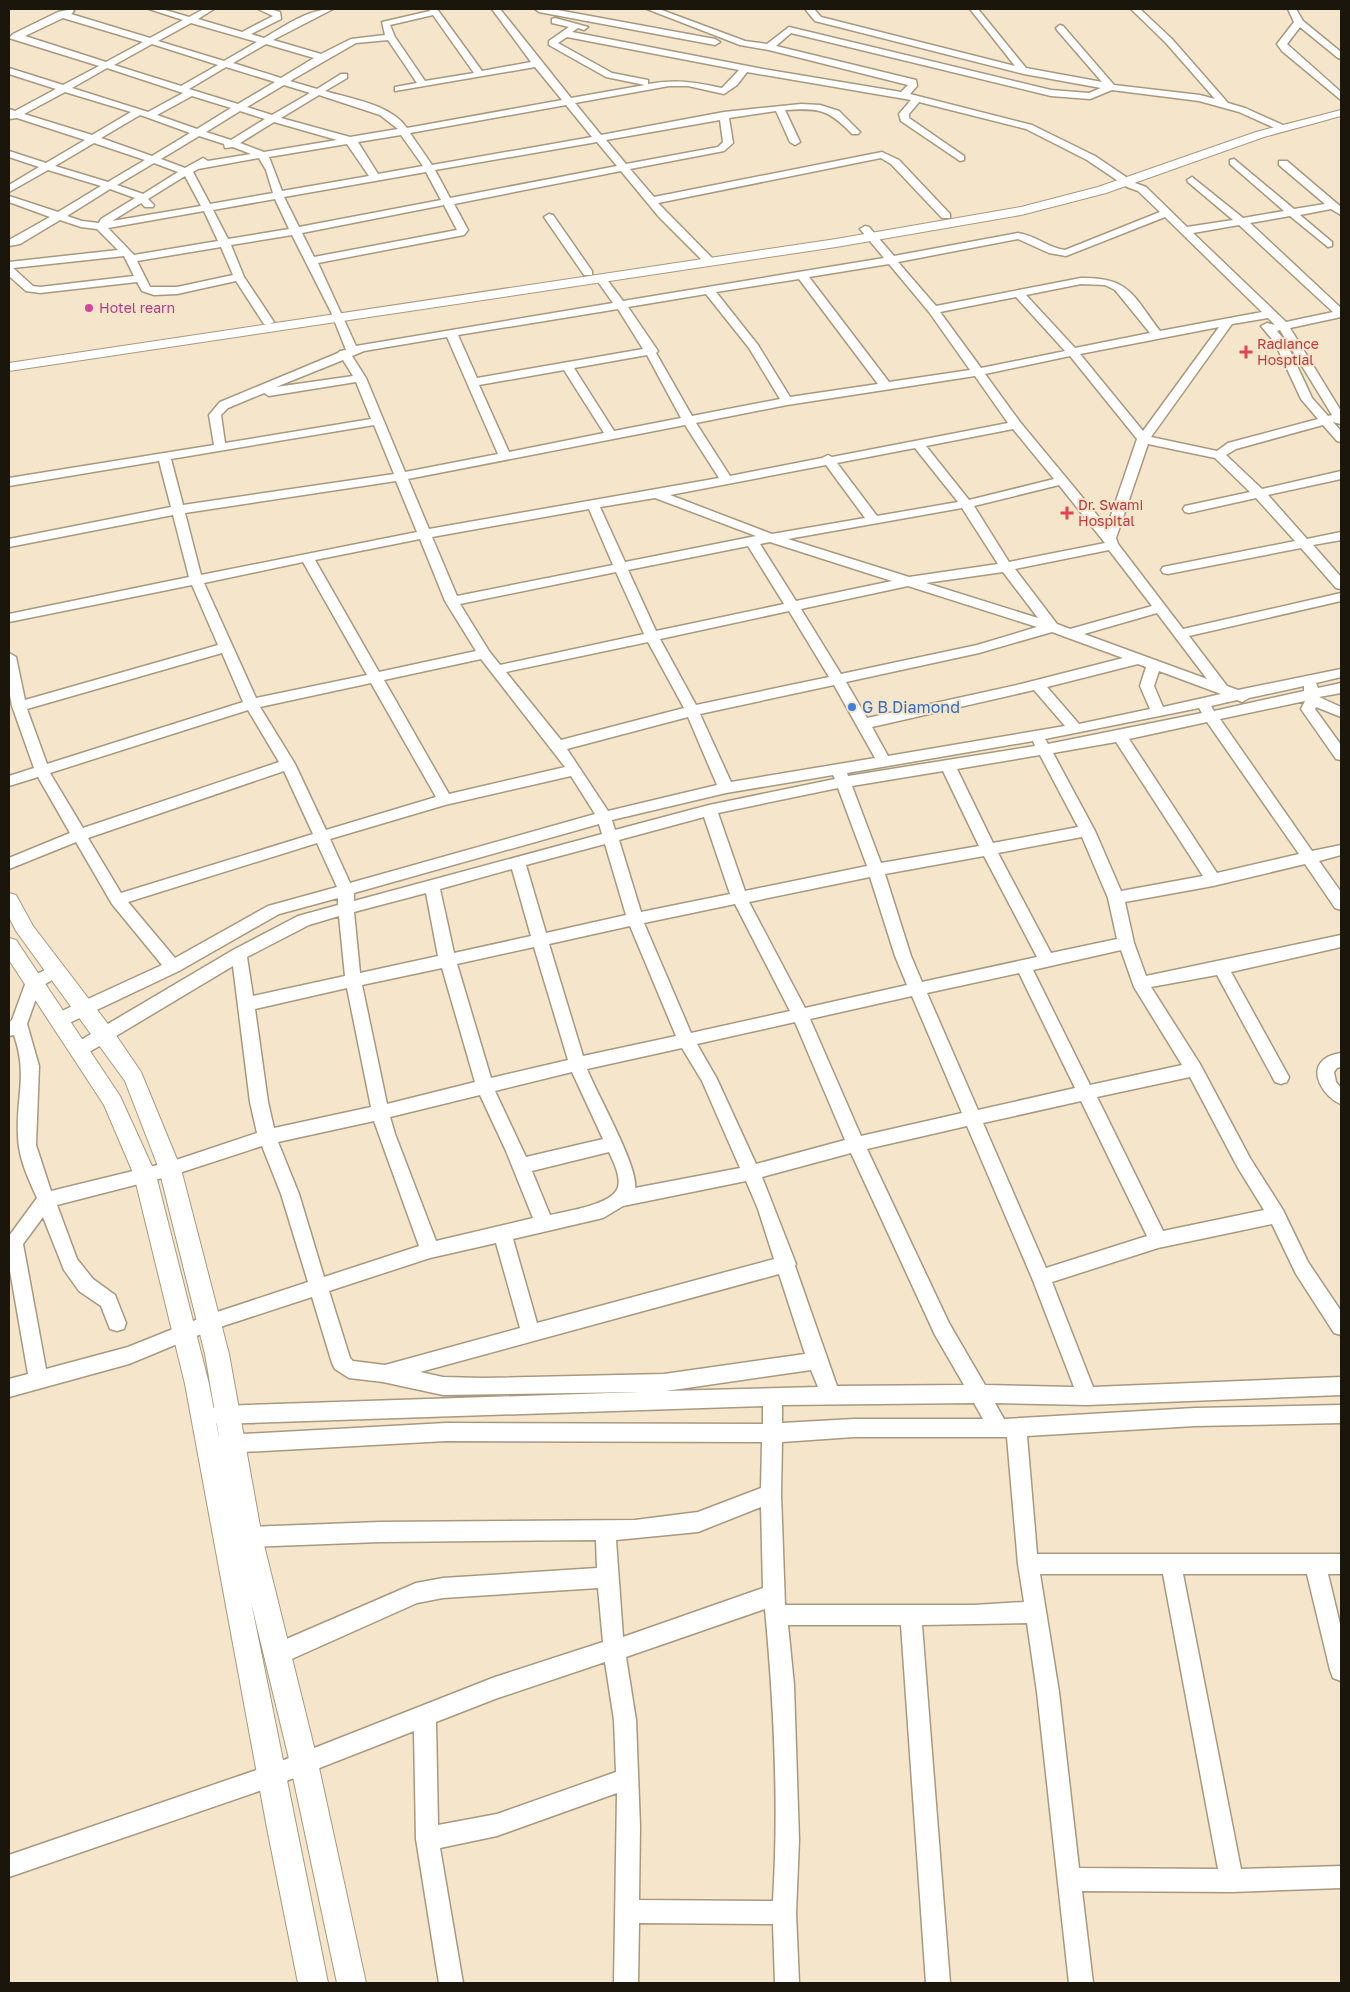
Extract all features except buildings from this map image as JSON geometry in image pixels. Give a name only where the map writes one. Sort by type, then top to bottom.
[{"type":"main road","points":[[9,367],[1025,210],[1124,180],[1212,145],[1341,105]]},
{"type":"main road","points":[[1270,126],[1341,113]]},
{"type":"main road","points":[[868,233],[1124,180]]},
{"type":"main road","points":[[9,356],[268,322],[339,315]]},
{"type":"main road","points":[[9,900],[26,931],[104,1034],[134,1078],[170,1169],[217,1354],[249,1537],[276,1655],[304,1763],[352,1983]]},
{"type":"main road","points":[[9,945],[33,983],[80,1049],[113,1102],[145,1175],[204,1416],[271,1776],[313,1983]]},
{"type":"street","points":[[13,38],[64,12],[76,9]]},
{"type":"street","points":[[153,9],[322,58]]},
{"type":"street","points":[[11,115],[210,9]]},
{"type":"street","points":[[243,35],[278,17],[277,14],[262,9]]},
{"type":"street","points":[[149,115],[304,14],[329,9]]},
{"type":"street","points":[[496,9],[537,64],[570,101],[651,201],[706,259]]},
{"type":"street","points":[[539,9],[715,42]]},
{"type":"street","points":[[594,9],[567,34],[552,43],[609,76],[668,80]]},
{"type":"street","points":[[651,9],[743,43],[769,47],[906,79],[913,85],[903,95]]},
{"type":"street","points":[[974,9],[1024,71]]},
{"type":"street","points":[[1135,9],[1169,41],[1224,105]]},
{"type":"street","points":[[1292,9],[1299,22],[1341,56]]},
{"type":"street","points":[[423,85],[390,37],[385,26],[388,22],[434,10],[480,75]]},
{"type":"street","points":[[64,12],[150,41],[383,113],[398,124],[428,167],[463,230],[460,233],[312,260]]},
{"type":"street","points":[[769,47],[806,15],[1024,71],[1111,88],[1200,98],[1224,105],[1270,126]]},
{"type":"street","points":[[555,21],[717,52]]},
{"type":"street","points":[[1299,22],[1282,44],[1285,49],[1341,97]]},
{"type":"street","points":[[1060,28],[1111,88]]},
{"type":"street","points":[[789,30],[960,72],[1060,94],[1090,96],[1111,88]]},
{"type":"street","points":[[567,34],[745,68],[903,95],[1037,130],[1124,180],[1130,191],[1184,231],[1264,316],[1270,329],[1280,342],[1307,399],[1323,420],[1341,438]]},
{"type":"street","points":[[9,243],[16,242],[322,58],[354,41],[390,37]]},
{"type":"street","points":[[13,38],[108,65],[346,139],[354,144],[374,176]]},
{"type":"street","points":[[641,58],[679,64],[685,57]]},
{"type":"street","points":[[960,72],[975,59]]},
{"type":"street","points":[[692,77],[703,60]]},
{"type":"street","points":[[398,89],[537,64]]},
{"type":"street","points":[[11,115],[191,169],[261,154],[570,101],[668,80],[692,77],[724,91],[734,83],[745,68]]},
{"type":"street","points":[[9,71],[149,115],[261,154],[273,177],[277,193],[339,315],[348,352],[452,601],[484,654],[558,746],[604,817],[635,919],[686,1040],[709,1079],[767,1209],[817,1362],[831,1395]]},
{"type":"street","points":[[102,226],[105,221],[344,76]]},
{"type":"street","points":[[917,99],[904,114],[904,119],[960,158]]},
{"type":"street","points":[[779,108],[796,142]]},
{"type":"street","points":[[9,199],[81,224],[102,226],[374,176],[724,115],[779,108],[830,111],[841,116],[855,132]]},
{"type":"street","points":[[9,189],[96,139],[138,112]]},
{"type":"street","points":[[9,265],[128,255],[225,243],[296,231],[726,147],[728,143],[724,115]]},
{"type":"street","points":[[9,154],[110,186],[144,199],[154,216]]},
{"type":"street","points":[[651,201],[882,155],[895,162],[946,216]]},
{"type":"street","points":[[1234,162],[1290,213],[1328,244]]},
{"type":"street","points":[[1284,163],[1337,209]]},
{"type":"street","points":[[191,169],[239,277],[268,322]]},
{"type":"street","points":[[1192,180],[1242,222],[1341,314],[1270,329]]},
{"type":"street","points":[[1184,231],[1290,213],[1337,209]]},
{"type":"street","points":[[220,447],[215,415],[224,405],[348,352],[622,304],[892,260],[1018,236],[1032,238],[1049,251],[1066,253],[1161,215]]},
{"type":"street","points":[[1161,215],[1264,316],[1283,326],[1340,418],[1323,420],[1232,446],[1219,455]]},
{"type":"street","points":[[549,217],[594,276],[622,304],[652,351],[688,420],[726,479]]},
{"type":"street","points":[[102,226],[128,255],[146,289],[156,292],[239,277]]},
{"type":"street","points":[[868,233],[933,310],[1016,425],[1111,541],[1221,688]]},
{"type":"street","points":[[9,270],[30,289],[40,290],[141,278]]},
{"type":"street","points":[[802,275],[886,386]]},
{"type":"street","points":[[933,310],[1082,281],[1097,280],[1112,284],[1122,291],[1157,335]]},
{"type":"street","points":[[708,290],[754,347],[787,401]]},
{"type":"street","points":[[1019,294],[1074,354],[1143,439],[1219,455],[1260,494],[1341,585]]},
{"type":"street","points":[[9,543],[177,510],[401,476],[787,401],[978,372],[1074,354],[1157,335],[1264,316]]},
{"type":"street","points":[[1111,541],[1143,439],[1228,322]]},
{"type":"street","points":[[451,333],[505,456]]},
{"type":"street","points":[[474,382],[652,351]]},
{"type":"street","points":[[567,366],[610,434]]},
{"type":"street","points":[[248,395],[360,378]]},
{"type":"street","points":[[9,482],[378,420]]},
{"type":"street","points":[[9,618],[424,534],[656,494],[828,459],[1016,425]]},
{"type":"street","points":[[917,443],[966,504],[1006,566],[1052,627]]},
{"type":"street","points":[[164,457],[196,580],[252,704],[288,764],[346,890],[346,910],[354,980],[386,1134],[430,1250]]},
{"type":"street","points":[[828,459],[874,521]]},
{"type":"street","points":[[1189,509],[1341,475]]},
{"type":"street","points":[[452,601],[772,538],[966,504],[1061,481]]},
{"type":"street","points":[[656,494],[772,538],[1052,627],[1221,688],[1262,705]]},
{"type":"street","points":[[593,505],[652,637],[692,711],[726,788]]},
{"type":"street","points":[[1168,570],[1341,536]]},
{"type":"street","points":[[496,670],[910,581],[1006,566],[1111,541]]},
{"type":"street","points":[[752,542],[838,680],[861,724],[884,761]]},
{"type":"street","points":[[308,558],[376,675],[445,800]]},
{"type":"street","points":[[1180,634],[1341,597]]},
{"type":"street","points":[[1068,634],[1161,608]]},
{"type":"street","points":[[558,746],[692,711],[979,649],[1052,627]]},
{"type":"street","points":[[19,706],[227,647]]},
{"type":"street","points":[[9,781],[252,704],[376,675],[484,654]]},
{"type":"street","points":[[9,657],[19,706],[42,771],[116,900],[173,967]]},
{"type":"street","points":[[861,724],[1037,685],[1138,659]]},
{"type":"street","points":[[1154,664],[1147,686],[1158,712]]},
{"type":"street","points":[[80,1049],[239,954],[304,920],[841,775],[884,761],[1158,712],[1262,705],[1311,692],[1341,673]]},
{"type":"street","points":[[1037,685],[1075,728]]},
{"type":"street","points":[[59,1020],[173,967],[274,910],[604,817],[726,788],[948,764],[1045,750],[1120,736],[1207,710],[1242,696],[1311,692],[1341,688]]},
{"type":"street","points":[[1311,692],[1341,712]]},
{"type":"street","points":[[1311,692],[1308,709],[1341,755]]},
{"type":"street","points":[[1207,710],[1341,904]]},
{"type":"street","points":[[1035,734],[1087,831],[1116,898],[1126,943],[1140,982],[1194,1069],[1244,1162],[1277,1215],[1302,1268],[1341,1327]]},
{"type":"street","points":[[1120,736],[1213,880]]},
{"type":"street","points":[[9,864],[78,836],[288,764]]},
{"type":"street","points":[[948,764],[988,851],[1046,962]]},
{"type":"street","points":[[116,900],[445,800],[574,770]]},
{"type":"street","points":[[841,775],[876,870],[903,956],[1041,1278],[1087,1396]]},
{"type":"street","points":[[709,810],[740,897],[800,1014],[856,1144],[942,1329],[980,1395],[1007,1428],[1034,1612],[1048,1692],[1081,1983]]},
{"type":"street","points":[[247,1004],[541,938],[740,897],[1087,831]]},
{"type":"street","points":[[1116,898],[1213,880],[1307,856],[1341,850]]},
{"type":"street","points":[[517,862],[541,938],[569,1041],[624,1169],[627,1186],[620,1200]]},
{"type":"street","points":[[432,886],[447,959],[485,1087],[521,1166],[544,1223]]},
{"type":"street","points":[[1140,982],[1221,968],[1341,941]]},
{"type":"street","points":[[38,1378],[14,1243],[46,1199],[74,1194],[170,1169],[267,1137],[381,1112],[578,1064],[1126,943]]},
{"type":"street","points":[[239,954],[260,1102],[267,1137],[295,1211],[312,1263],[316,1286],[342,1363],[349,1369],[443,1386],[600,1386],[664,1383],[817,1362]]},
{"type":"street","points":[[1024,967],[1158,1240]]},
{"type":"street","points":[[1221,968],[1281,1076]]},
{"type":"street","points":[[55,971],[33,983],[14,1027],[29,1053],[31,1072],[28,1088],[27,1143],[31,1164],[70,1264],[86,1285],[108,1302],[118,1323]]},
{"type":"street","points":[[1341,1060],[1332,1062],[1326,1068],[1325,1077],[1330,1086],[1341,1096]]},
{"type":"street","points":[[9,1388],[38,1378],[129,1355],[208,1323],[430,1250],[603,1210],[620,1200],[751,1173],[856,1144],[1194,1069]]},
{"type":"street","points":[[521,1166],[612,1144]]},
{"type":"street","points":[[1041,1278],[1158,1240],[1277,1215]]},
{"type":"street","points":[[502,1233],[531,1334]]},
{"type":"street","points":[[383,1374],[786,1264]]},
{"type":"street","points":[[204,1416],[831,1395],[1087,1396],[1341,1386]]},
{"type":"street","points":[[773,1397],[771,1494],[774,1605],[783,1685],[788,1840],[784,1913],[787,1983]]},
{"type":"street","points":[[209,1446],[233,1443],[446,1432],[772,1432],[854,1428],[1007,1428],[1195,1417],[1341,1414]]},
{"type":"street","points":[[249,1537],[380,1532],[635,1530],[698,1522],[771,1494]]},
{"type":"street","points":[[606,1530],[607,1577],[614,1648],[625,1720],[629,1826],[626,1983]]},
{"type":"street","points":[[1171,1563],[1232,1881]]},
{"type":"street","points":[[1315,1563],[1341,1670]]},
{"type":"street","points":[[1028,1564],[1341,1564]]},
{"type":"street","points":[[276,1655],[416,1593],[443,1588],[607,1577]]},
{"type":"street","points":[[9,1866],[271,1776],[495,1688],[614,1648],[634,1645],[774,1605],[911,1615],[1034,1612]]},
{"type":"street","points":[[911,1615],[938,1983]]},
{"type":"street","points":[[425,1716],[428,1839],[451,1983]]},
{"type":"street","points":[[428,1839],[497,1825],[626,1779]]},
{"type":"street","points":[[1070,1880],[1232,1881],[1341,1877]]},
{"type":"street","points":[[626,1911],[784,1913]]},
{"type":"place","name":"Hotel rearn","points":[[89,308]]},
{"type":"place","name":"Radiance Hosptial","points":[[1246,352]]},
{"type":"place","name":"Dr. Swami Hospital","points":[[1067,513]]},
{"type":"place","name":"G B Diamond","points":[[852,707]]}]
